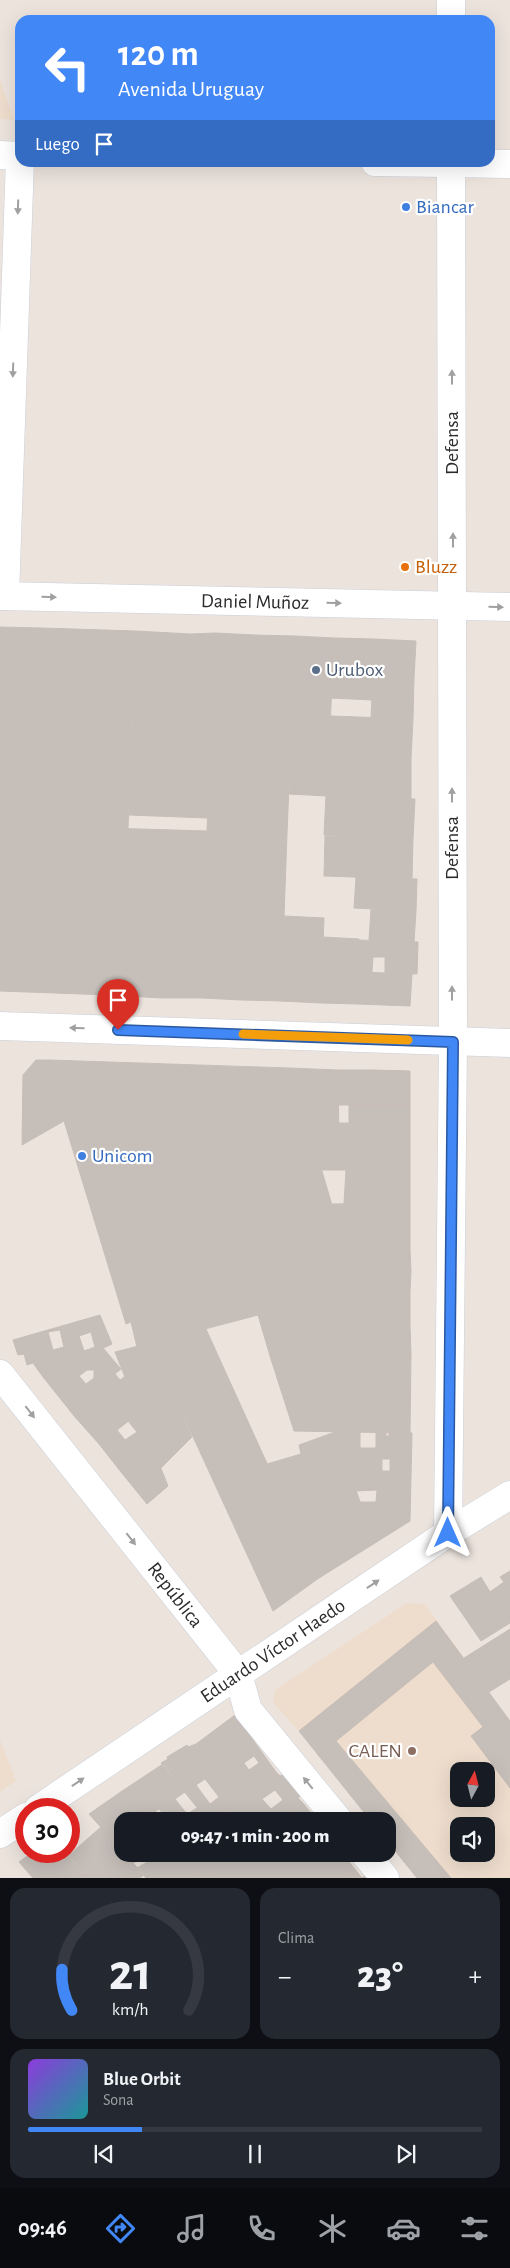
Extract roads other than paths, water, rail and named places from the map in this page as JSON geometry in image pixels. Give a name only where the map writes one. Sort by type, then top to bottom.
[{"type":"street","points":[[451,0],[451,15]]},
{"type":"street","points":[[0,155],[15,156]]},
{"type":"street","points":[[495,164],[510,164]]},
{"type":"street","points":[[2,596],[20,167]]},
{"type":"street","name":"Defensa","points":[[448,1533],[453,1042],[451,167]]},
{"type":"street","name":"Daniel Muñoz","points":[[2,596],[510,607]]},
{"type":"street","points":[[0,1026],[510,1043]]},
{"type":"street","name":"República","points":[[0,1374],[238,1674],[248,1710],[332,1812]]},
{"type":"street","name":"Eduardo Víctor Haedo","points":[[54,1798],[448,1533],[510,1495]]},
{"type":"street","points":[[0,1834],[15,1824]]},
{"type":"street","points":[[372,1862],[385,1878]]},
{"type":"place","name":"Biancar","points":[[406,207]]},
{"type":"place","name":"Bluzz","points":[[405,567]]},
{"type":"place","name":"Urubox","points":[[316,670]]},
{"type":"place","name":"Unicom","points":[[82,1156]]},
{"type":"place","name":"CALEN","points":[[412,1751]]}]
